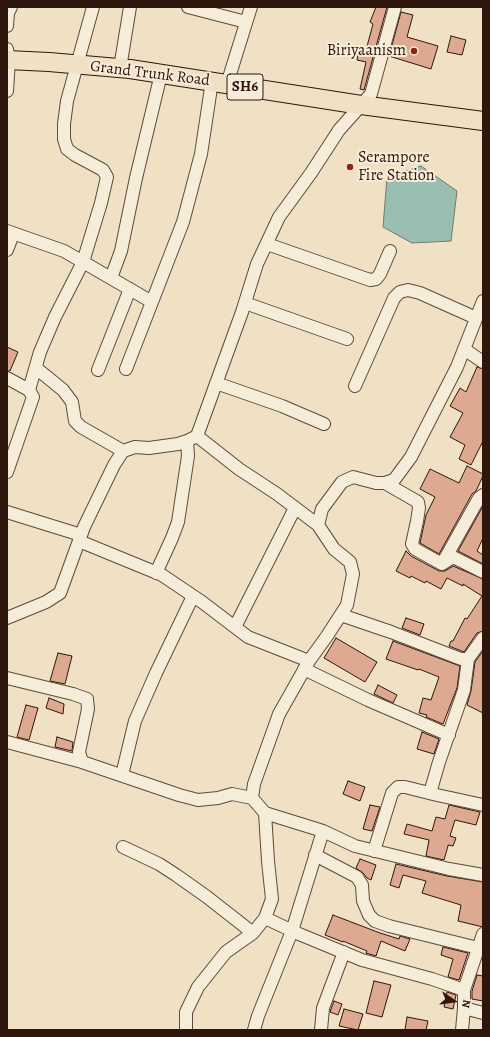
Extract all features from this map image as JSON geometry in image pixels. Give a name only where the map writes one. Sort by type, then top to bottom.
[{"type":"main road","name":"Grand Trunk Road","points":[[8,57],[120,68],[361,105],[483,121]]},
{"type":"street","points":[[7,26],[8,13],[11,7]]},
{"type":"street","points":[[29,390],[40,352],[55,317],[83,262],[107,178],[103,170],[67,149],[64,139],[67,101],[93,7]]},
{"type":"street","points":[[120,68],[130,7]]},
{"type":"street","points":[[188,7],[246,22]]},
{"type":"street","points":[[126,369],[183,222],[219,83],[246,22],[251,7]]},
{"type":"street","points":[[156,573],[178,522],[192,439],[216,383],[245,303],[257,264],[279,217],[311,173],[339,130],[371,94],[396,7]]},
{"type":"street","points":[[7,91],[8,57]]},
{"type":"street","points":[[111,278],[121,251],[136,178],[161,74]]},
{"type":"street","points":[[7,250],[10,233],[44,243],[64,251],[152,302]]},
{"type":"street","points":[[266,244],[370,280],[376,279],[380,274],[390,251]]},
{"type":"street","points":[[98,370],[130,290]]},
{"type":"street","points":[[355,386],[394,298],[400,292],[408,290],[420,293],[476,318]]},
{"type":"street","points":[[318,525],[322,509],[342,482],[353,477],[376,483],[385,483],[394,480],[411,457],[457,367],[483,301]]},
{"type":"street","points":[[245,303],[347,339]]},
{"type":"street","points":[[464,349],[483,362]]},
{"type":"street","points":[[36,368],[64,390],[72,402],[75,421],[81,427],[123,451]]},
{"type":"street","points":[[7,378],[29,390],[33,397],[7,472]]},
{"type":"street","points":[[216,383],[282,406],[324,424]]},
{"type":"street","points":[[7,618],[46,602],[60,592],[80,538],[114,465],[123,451],[135,446],[150,448],[192,439],[239,468],[295,508],[318,525],[334,549],[350,562],[354,574],[347,605],[307,665],[279,714],[254,784],[252,798]]},
{"type":"street","points":[[385,483],[418,502],[419,508],[412,544],[415,549],[442,564]]},
{"type":"street","points":[[442,564],[478,498],[483,495]]},
{"type":"street","points":[[235,627],[295,508]]},
{"type":"street","points":[[7,512],[80,538],[162,575],[248,637],[307,665],[368,700],[449,735]]},
{"type":"street","points":[[442,564],[453,557],[483,572]]},
{"type":"street","points":[[122,775],[135,721],[193,596]]},
{"type":"street","points":[[341,615],[391,632],[461,659],[468,659]]},
{"type":"street","points":[[430,793],[464,690],[468,659],[483,638]]},
{"type":"street","points":[[7,678],[73,694],[87,699],[88,709],[79,752],[82,762]]},
{"type":"street","points":[[7,742],[82,762],[198,800],[218,798],[232,794],[252,798],[264,813],[272,898],[265,918],[253,933],[226,952],[198,987],[186,1012],[186,1030]]},
{"type":"street","points":[[374,851],[392,793],[398,787],[405,787],[483,805]]},
{"type":"street","points":[[264,813],[323,831],[355,846],[449,869],[483,875]]},
{"type":"street","points":[[254,1030],[258,1016],[292,931],[323,831]]},
{"type":"street","points":[[123,847],[159,864],[176,875],[253,933]]},
{"type":"street","points":[[315,855],[358,877],[362,885],[363,901],[369,915],[375,920],[389,926],[481,939],[464,990],[462,1030]]},
{"type":"street","points":[[265,918],[292,931],[362,960],[432,979],[464,990]]},
{"type":"street","points":[[321,1030],[323,1008],[344,952]]},
{"type":"street","points":[[464,1008],[483,1013]]},
{"type":"water","points":[[421,166],[457,191],[451,241],[412,243],[383,227],[387,177]]},
{"type":"building","points":[[376,7],[387,7],[364,90],[360,89],[366,62],[357,60],[359,49],[366,50],[373,24],[370,22]]},
{"type":"building","name":"Biriyaanism","points":[[401,12],[413,15],[407,37],[438,46],[431,69],[389,56]]},
{"type":"building","points":[[451,36],[466,40],[462,55],[447,52]]},
{"type":"building","points":[[7,347],[18,352],[10,371],[7,371]]},
{"type":"building","points":[[477,367],[483,369],[483,441],[471,465],[459,459],[465,445],[450,437],[463,413],[450,406],[460,388],[466,392]]},
{"type":"building","points":[[467,466],[483,474],[483,476],[476,491],[472,494],[439,554],[420,543],[426,515],[435,497],[420,489],[430,469],[459,483]]},
{"type":"building","points":[[483,506],[483,538],[477,551],[483,555],[483,564],[458,551]]},
{"type":"building","points":[[406,551],[411,556],[439,571],[445,571],[453,566],[483,579],[483,631],[477,633],[464,652],[449,646],[465,618],[467,619],[482,596],[463,584],[463,586],[447,578],[441,589],[426,581],[425,583],[411,576],[410,578],[396,571]]},
{"type":"building","points":[[406,618],[424,624],[420,635],[402,628]]},
{"type":"building","points":[[336,638],[377,662],[365,682],[324,658]]},
{"type":"building","points":[[393,641],[460,666],[457,688],[443,724],[426,717],[427,715],[419,713],[423,698],[431,700],[439,677],[386,659]]},
{"type":"building","points":[[483,651],[483,713],[467,705],[471,691],[475,662]]},
{"type":"building","points":[[58,653],[72,656],[65,684],[50,681]]},
{"type":"building","points":[[378,685],[397,695],[393,703],[374,694]]},
{"type":"building","points":[[49,698],[64,704],[63,714],[46,708]]},
{"type":"building","points":[[26,705],[38,708],[29,740],[17,737]]},
{"type":"building","points":[[422,732],[439,739],[434,754],[417,749]]},
{"type":"building","points":[[57,737],[73,742],[72,751],[55,747]]},
{"type":"building","points":[[348,781],[365,787],[360,801],[343,794]]},
{"type":"building","points":[[370,805],[380,807],[372,831],[363,829]]},
{"type":"building","points":[[449,805],[480,812],[476,825],[455,820],[450,836],[456,838],[453,846],[448,845],[444,860],[426,856],[429,840],[404,834],[407,824],[432,831],[436,817],[445,819]]},
{"type":"building","points":[[360,859],[376,865],[371,880],[356,868]]},
{"type":"building","points":[[396,864],[447,876],[483,882],[483,927],[458,921],[461,905],[422,893],[426,881],[403,875],[399,888],[390,885]]},
{"type":"building","points":[[333,915],[399,939],[400,936],[410,939],[405,951],[381,941],[376,956],[366,953],[367,951],[325,935]]},
{"type":"building","points":[[443,947],[468,953],[459,980],[448,977],[453,959],[441,955]]},
{"type":"building","points":[[477,975],[483,976],[483,1001],[472,999],[472,991]]},
{"type":"building","points":[[374,981],[391,985],[382,1017],[366,1013]]},
{"type":"building","points":[[447,992],[456,995],[453,1009],[444,1007]]},
{"type":"building","points":[[334,1001],[342,1004],[338,1015],[330,1012]]},
{"type":"building","points":[[344,1009],[363,1014],[358,1030],[339,1026]]},
{"type":"building","points":[[407,1017],[428,1021],[426,1030],[405,1030]]},
{"type":"place","name":"Biriyaanism","points":[[414,51]]},
{"type":"place","name":"Serampore Fire Station","points":[[350,167]]}]
